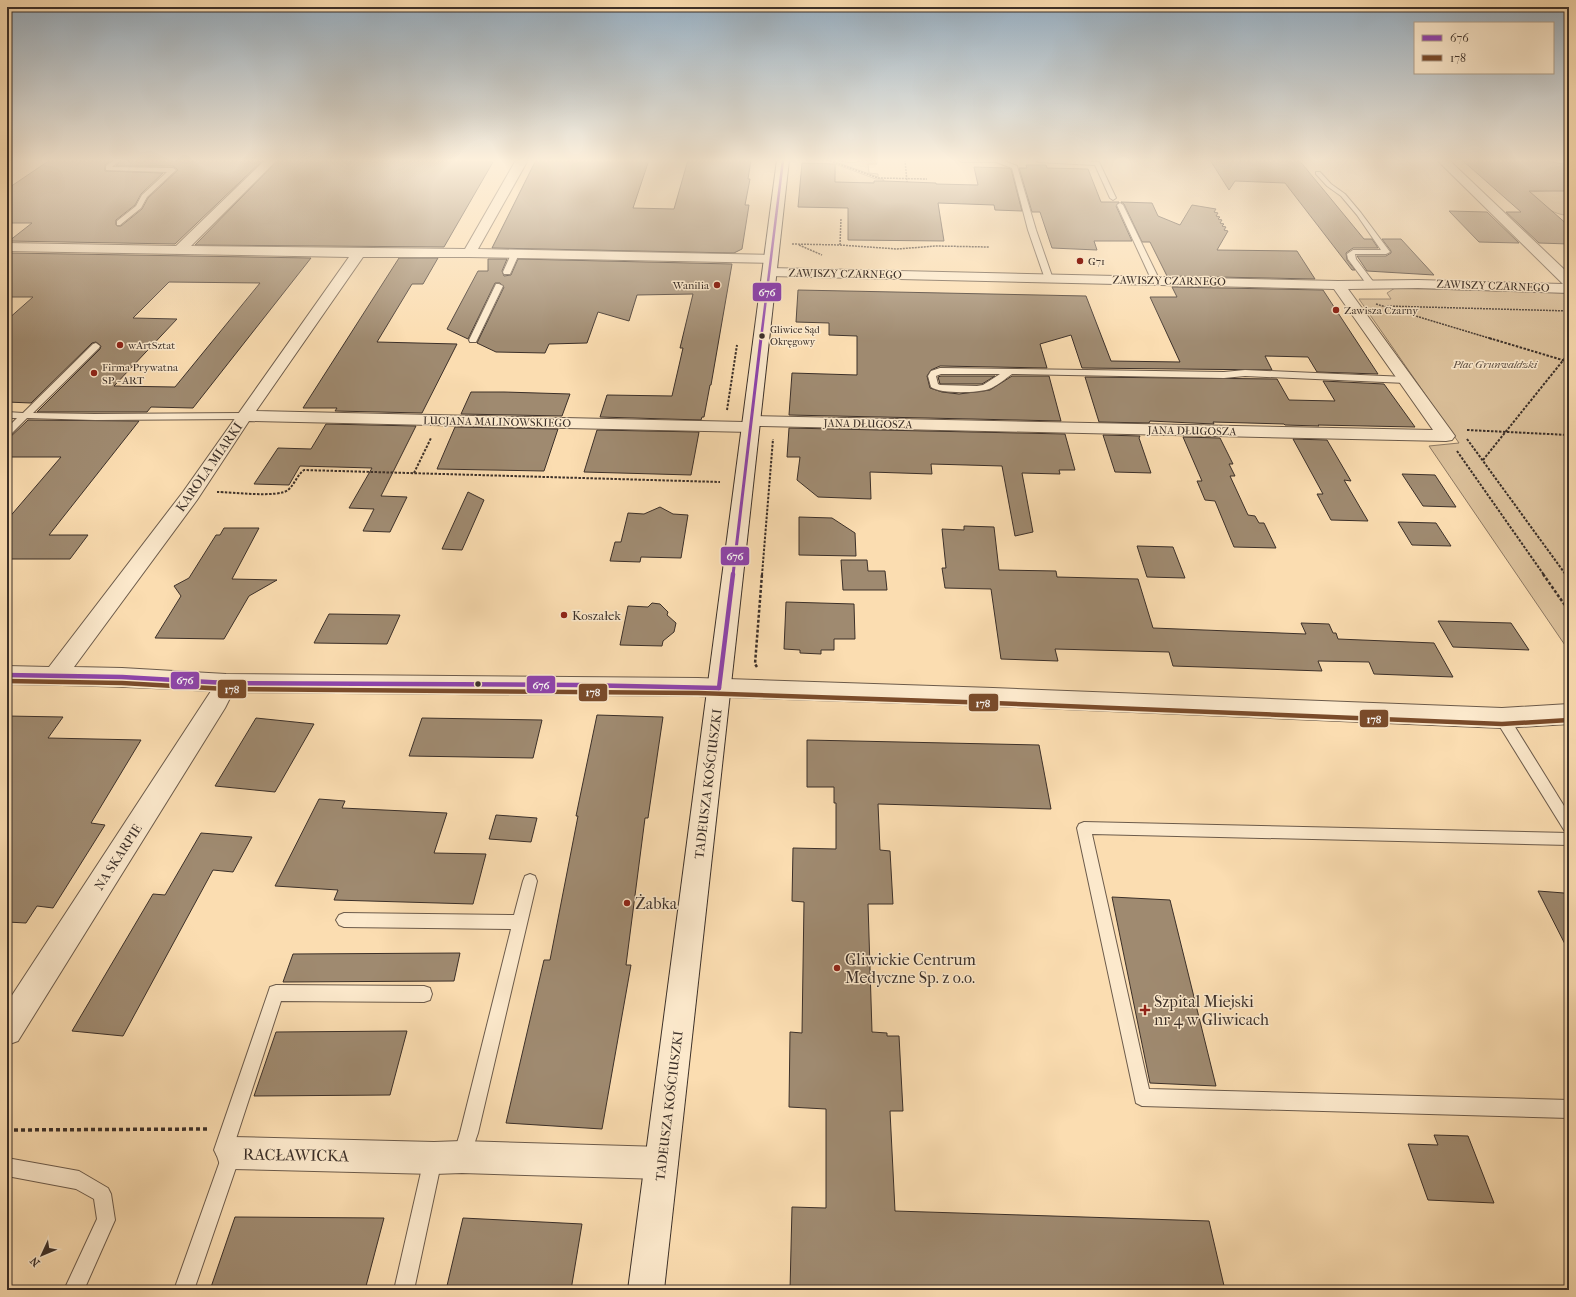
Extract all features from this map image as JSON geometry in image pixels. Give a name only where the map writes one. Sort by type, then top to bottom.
[{"type":"street","points":[[180,250],[210,221]]},
{"type":"street","points":[[469,253],[488,221]]},
{"type":"street","name":"TADEUSZA KOŚCIUSZKI","points":[[646,1290],[776,221]]},
{"type":"street","points":[[1506,221],[1569,282]]},
{"type":"street","name":"ZAWISZY CZARNEGO","points":[[7,247],[515,254],[1049,279],[1418,284],[1569,289]]},
{"type":"street","name":"KAROLA MIARKI","points":[[54,677],[190,496],[244,416],[359,253]]},
{"type":"street","points":[[1338,284],[1406,380],[1454,433]]},
{"type":"street","name":"LUCJANA MALINOWSKIEGO","points":[[244,416],[751,424]]},
{"type":"street","name":"JANA DŁUGOSZA","points":[[751,424],[1454,433]]},
{"type":"street","points":[[7,675],[122,677],[226,683],[578,685],[719,688],[999,697],[1502,718],[1569,714]]},
{"type":"street","name":"NA SKARPIE","points":[[7,1030],[217,701],[226,683]]},
{"type":"street","name":"RACŁAWICKA","points":[[232,1153],[662,1163]]},
{"type":"lane","points":[[1029,221],[1049,279]]},
{"type":"lane","points":[[1127,221],[1156,281]]},
{"type":"lane","points":[[1364,221],[1386,252],[1352,252],[1351,254],[1352,259],[1371,284]]},
{"type":"lane","points":[[507,272],[515,254]]},
{"type":"lane","points":[[472,340],[499,286]]},
{"type":"lane","points":[[7,433],[96,346]]},
{"type":"lane","points":[[1010,371],[986,387],[978,389],[938,388],[934,385],[932,376],[934,373],[940,371],[1010,371],[1224,375],[1245,373],[1406,380]]},
{"type":"lane","points":[[7,414],[95,417],[244,416]]},
{"type":"lane","points":[[1502,718],[1569,826]]},
{"type":"lane","points":[[1569,839],[1084,828],[1142,1097],[1569,1109]]},
{"type":"lane","points":[[404,1290],[448,1158],[469,1133],[530,881]]},
{"type":"lane","points":[[344,920],[519,922]]},
{"type":"lane","points":[[232,1153],[223,1150],[276,993],[424,994]]},
{"type":"lane","name":"RACŁAWICKA","points":[[184,1290],[232,1153]]},
{"type":"lane","points":[[7,1167],[79,1180],[102,1194],[106,1220],[74,1290]]},
{"type":"path","points":[[840,244],[841,221]]},
{"type":"path","points":[[791,244],[840,244],[897,249],[936,246],[989,247]]},
{"type":"path","points":[[1371,302],[1569,362]]},
{"type":"path","points":[[1383,306],[1569,311]]},
{"type":"path","points":[[726,414],[738,339]]},
{"type":"path","points":[[1483,460],[1569,353]]},
{"type":"path","points":[[1454,433],[1569,435]]},
{"type":"path","points":[[1454,433],[1569,611]]},
{"type":"path","points":[[760,669],[755,664],[773,434]]},
{"type":"path","points":[[414,474],[433,435]]},
{"type":"path","points":[[1466,436],[1569,579]]},
{"type":"path","points":[[214,492],[279,494],[292,488],[301,472],[304,470],[720,482]]},
{"type":"path","points":[[7,1130],[210,1129]]},
{"type":"green space","name":"Plac Grunwaldzki","points":[[1395,288],[1569,293],[1569,651],[1429,446],[1459,443],[1359,299],[1391,299],[1387,293]]},
{"type":"building","points":[[7,221],[116,221],[116,225],[121,226],[128,221],[200,221],[175,244],[9,241],[32,223],[7,223]]},
{"type":"building","points":[[219,221],[459,221],[444,247],[195,245]]},
{"type":"building","points":[[506,221],[747,221],[742,249],[734,253],[492,248]]},
{"type":"building","points":[[848,221],[941,221],[944,241],[848,240]]},
{"type":"building","points":[[1043,221],[1123,221],[1132,241],[1094,241],[1097,250],[1052,248]]},
{"type":"building","points":[[1132,221],[1169,221],[1180,225],[1183,221],[1222,221],[1220,223],[1224,224],[1222,226],[1226,227],[1224,230],[1228,231],[1217,250],[1297,251],[1315,279],[1167,276],[1150,242],[1142,242]]},
{"type":"building","points":[[1314,221],[1349,221],[1364,239],[1372,239],[1378,248],[1353,248],[1346,253],[1347,260],[1355,270],[1352,270]]},
{"type":"building","points":[[1458,221],[1496,221],[1519,243],[1479,242]]},
{"type":"building","points":[[1515,221],[1563,221],[1569,226],[1569,244],[1539,243]]},
{"type":"building","points":[[1382,239],[1401,239],[1434,275],[1367,271],[1357,256],[1386,256],[1391,253]]},
{"type":"building","points":[[7,253],[311,258],[193,408],[151,407],[147,412],[37,412],[100,349],[101,346],[96,342],[92,343],[31,403],[7,402],[7,320],[33,297],[7,297]],"holes":[[[169,282],[260,283],[175,387],[114,386],[177,319],[133,318]]]},
{"type":"building","points":[[399,258],[438,258],[423,284],[412,284],[377,342],[457,344],[422,413],[335,411],[337,408],[303,408]]},
{"type":"building","points":[[488,259],[507,259],[502,271],[504,276],[511,275],[518,259],[732,264],[704,417],[702,417],[701,420],[600,417],[607,395],[672,396],[683,348],[680,348],[693,294],[637,295],[629,321],[598,312],[587,343],[549,344],[545,353],[496,352],[477,343],[504,287],[500,283],[495,283],[468,339],[447,329],[478,271],[488,271]]},
{"type":"building","points":[[1172,287],[1323,290],[1378,374],[1317,372],[1308,357],[1265,356],[1272,370],[1082,368],[1071,335],[1040,344],[1047,368],[940,366],[931,370],[927,376],[930,388],[942,392],[959,394],[990,390],[1012,376],[1049,376],[1061,421],[789,415],[792,373],[857,375],[857,336],[829,335],[829,323],[796,322],[798,290],[1086,296],[1111,361],[1180,362],[1150,297],[1177,297]]},
{"type":"building","points":[[995,376],[982,384],[940,384],[938,377]]},
{"type":"building","points":[[1085,377],[1277,379],[1289,400],[1335,401],[1323,381],[1384,384],[1415,427],[1318,425],[1319,426],[1213,422],[1214,424],[1150,421],[1149,423],[1099,422]]},
{"type":"building","points":[[471,392],[570,394],[562,416],[461,414]]},
{"type":"building","points":[[28,420],[139,421],[49,535],[88,535],[70,559],[7,559],[7,520],[61,457],[7,457],[7,440]]},
{"type":"building","points":[[326,424],[416,426],[381,496],[407,497],[390,532],[363,531],[374,509],[349,508],[372,468],[300,466],[289,485],[254,484],[278,448],[311,449]]},
{"type":"building","points":[[455,427],[558,429],[544,471],[437,469]]},
{"type":"building","points":[[789,428],[1065,434],[1075,470],[1059,470],[1060,474],[1022,473],[1033,532],[1015,536],[1002,466],[931,464],[932,474],[870,472],[871,499],[818,497],[797,480],[800,457],[787,457]]},
{"type":"building","points":[[597,430],[699,432],[691,475],[584,472]]},
{"type":"building","points":[[1103,435],[1140,436],[1139,438],[1151,473],[1115,472]]},
{"type":"building","points":[[1183,437],[1220,438],[1233,464],[1229,464],[1235,476],[1230,476],[1248,515],[1255,516],[1259,523],[1264,523],[1276,548],[1234,547],[1215,501],[1205,500],[1197,481],[1202,481]]},
{"type":"building","points":[[1293,439],[1327,440],[1351,481],[1344,480],[1368,521],[1331,520],[1317,494],[1323,494]]},
{"type":"building","points":[[1402,474],[1435,475],[1456,507],[1423,506]]},
{"type":"building","points":[[468,492],[484,500],[462,550],[442,549]]},
{"type":"building","points":[[660,507],[673,514],[688,515],[681,558],[641,557],[640,562],[610,561],[615,542],[621,542],[628,513],[644,514]]},
{"type":"building","points":[[799,517],[832,518],[855,533],[856,556],[799,555]]},
{"type":"building","points":[[1398,522],[1436,523],[1451,546],[1412,545]]},
{"type":"building","points":[[964,526],[994,527],[999,570],[1056,571],[1057,577],[1138,579],[1153,628],[1306,634],[1301,623],[1329,624],[1333,633],[1336,633],[1338,639],[1434,643],[1453,677],[1374,674],[1369,662],[1318,661],[1322,671],[1173,666],[1169,652],[1055,649],[1058,661],[1001,659],[991,589],[945,588],[942,568],[946,568],[942,529],[964,530]]},
{"type":"building","points":[[224,528],[259,528],[232,579],[277,580],[249,596],[224,639],[155,638],[181,596],[174,586],[189,578],[216,535],[220,535]]},
{"type":"building","points":[[1137,546],[1173,547],[1185,578],[1147,577]]},
{"type":"building","points":[[841,560],[867,560],[868,571],[885,571],[887,590],[843,590]]},
{"type":"building","points":[[786,602],[854,604],[855,639],[834,639],[834,650],[821,650],[821,654],[800,653],[800,650],[784,649]]},
{"type":"building","points":[[652,603],[660,604],[668,612],[667,615],[676,623],[674,632],[663,641],[662,646],[620,645],[628,606],[648,607]]},
{"type":"building","points":[[329,614],[400,615],[387,644],[314,643]]},
{"type":"building","points":[[1438,621],[1511,623],[1529,650],[1453,647]]},
{"type":"building","points":[[597,715],[663,717],[648,818],[645,818],[626,965],[631,965],[602,1129],[506,1123],[544,960],[550,960],[578,816],[576,816]]},
{"type":"building","points":[[7,716],[63,717],[48,738],[141,740],[91,823],[105,825],[53,908],[37,906],[26,923],[7,922]]},
{"type":"building","points":[[256,718],[314,724],[275,792],[215,786]]},
{"type":"building","points":[[422,718],[542,720],[533,758],[409,756]]},
{"type":"building","name":"Gliwickie Centrum Medyczne Sp. z o.o.","points":[[807,740],[1039,745],[1051,809],[878,804],[880,850],[890,851],[893,904],[868,904],[872,1032],[887,1033],[887,1036],[899,1036],[903,1111],[890,1111],[895,1211],[1209,1221],[1225,1290],[790,1290],[792,1207],[826,1208],[826,1109],[789,1107],[790,1032],[802,1033],[804,902],[792,901],[793,848],[836,849],[836,803],[834,803],[834,787],[807,787]]},
{"type":"building","points":[[319,799],[345,801],[342,808],[447,813],[434,853],[486,854],[473,904],[334,900],[338,890],[275,886]]},
{"type":"building","points":[[496,815],[537,818],[531,842],[489,839]]},
{"type":"building","points":[[201,833],[252,837],[233,872],[213,870],[123,1036],[72,1031],[153,894],[165,895]]},
{"type":"building","points":[[1538,891],[1564,893],[1569,901],[1569,952]]},
{"type":"building","points":[[1112,897],[1170,900],[1216,1086],[1150,1083]]},
{"type":"building","points":[[460,953],[454,981],[283,982],[293,954]]},
{"type":"building","points":[[407,1031],[390,1095],[254,1096],[276,1032]]},
{"type":"building","points":[[1434,1135],[1468,1136],[1494,1203],[1428,1200],[1408,1144],[1438,1145]]},
{"type":"building","points":[[235,1217],[384,1218],[365,1290],[210,1290]]},
{"type":"building","points":[[463,1218],[582,1224],[571,1290],[446,1290]]},
{"type":"transit line","name":"676","points":[[719,688],[776,221]]},
{"type":"transit line","name":"676","points":[[7,675],[122,677],[226,683],[578,685],[719,688]]},
{"type":"transit line","name":"178","points":[[7,681],[122,683],[226,689],[698,693],[993,703],[1502,724],[1569,720]]},
{"type":"place","name":"G71","points":[[1080,261]]},
{"type":"place","name":"Wanilia","points":[[717,285]]},
{"type":"place","name":"Zawisza Czarny","points":[[1336,310]]},
{"type":"place","name":"Gliwice Sąd Okręgowy","points":[[762,336]]},
{"type":"place","name":"wArtSztat","points":[[120,345]]},
{"type":"place","name":"Firma Prywatna SP - ART","points":[[94,373]]},
{"type":"place","name":"Koszałek","points":[[564,615]]},
{"type":"place","name":"Żabka","points":[[627,903]]},
{"type":"place","name":"Gliwickie Centrum Medyczne Sp. z o.o.","points":[[837,968]]},
{"type":"place","name":"Szpital Miejski nr 4 w Gliwicach","points":[[1145,1010]]}]
